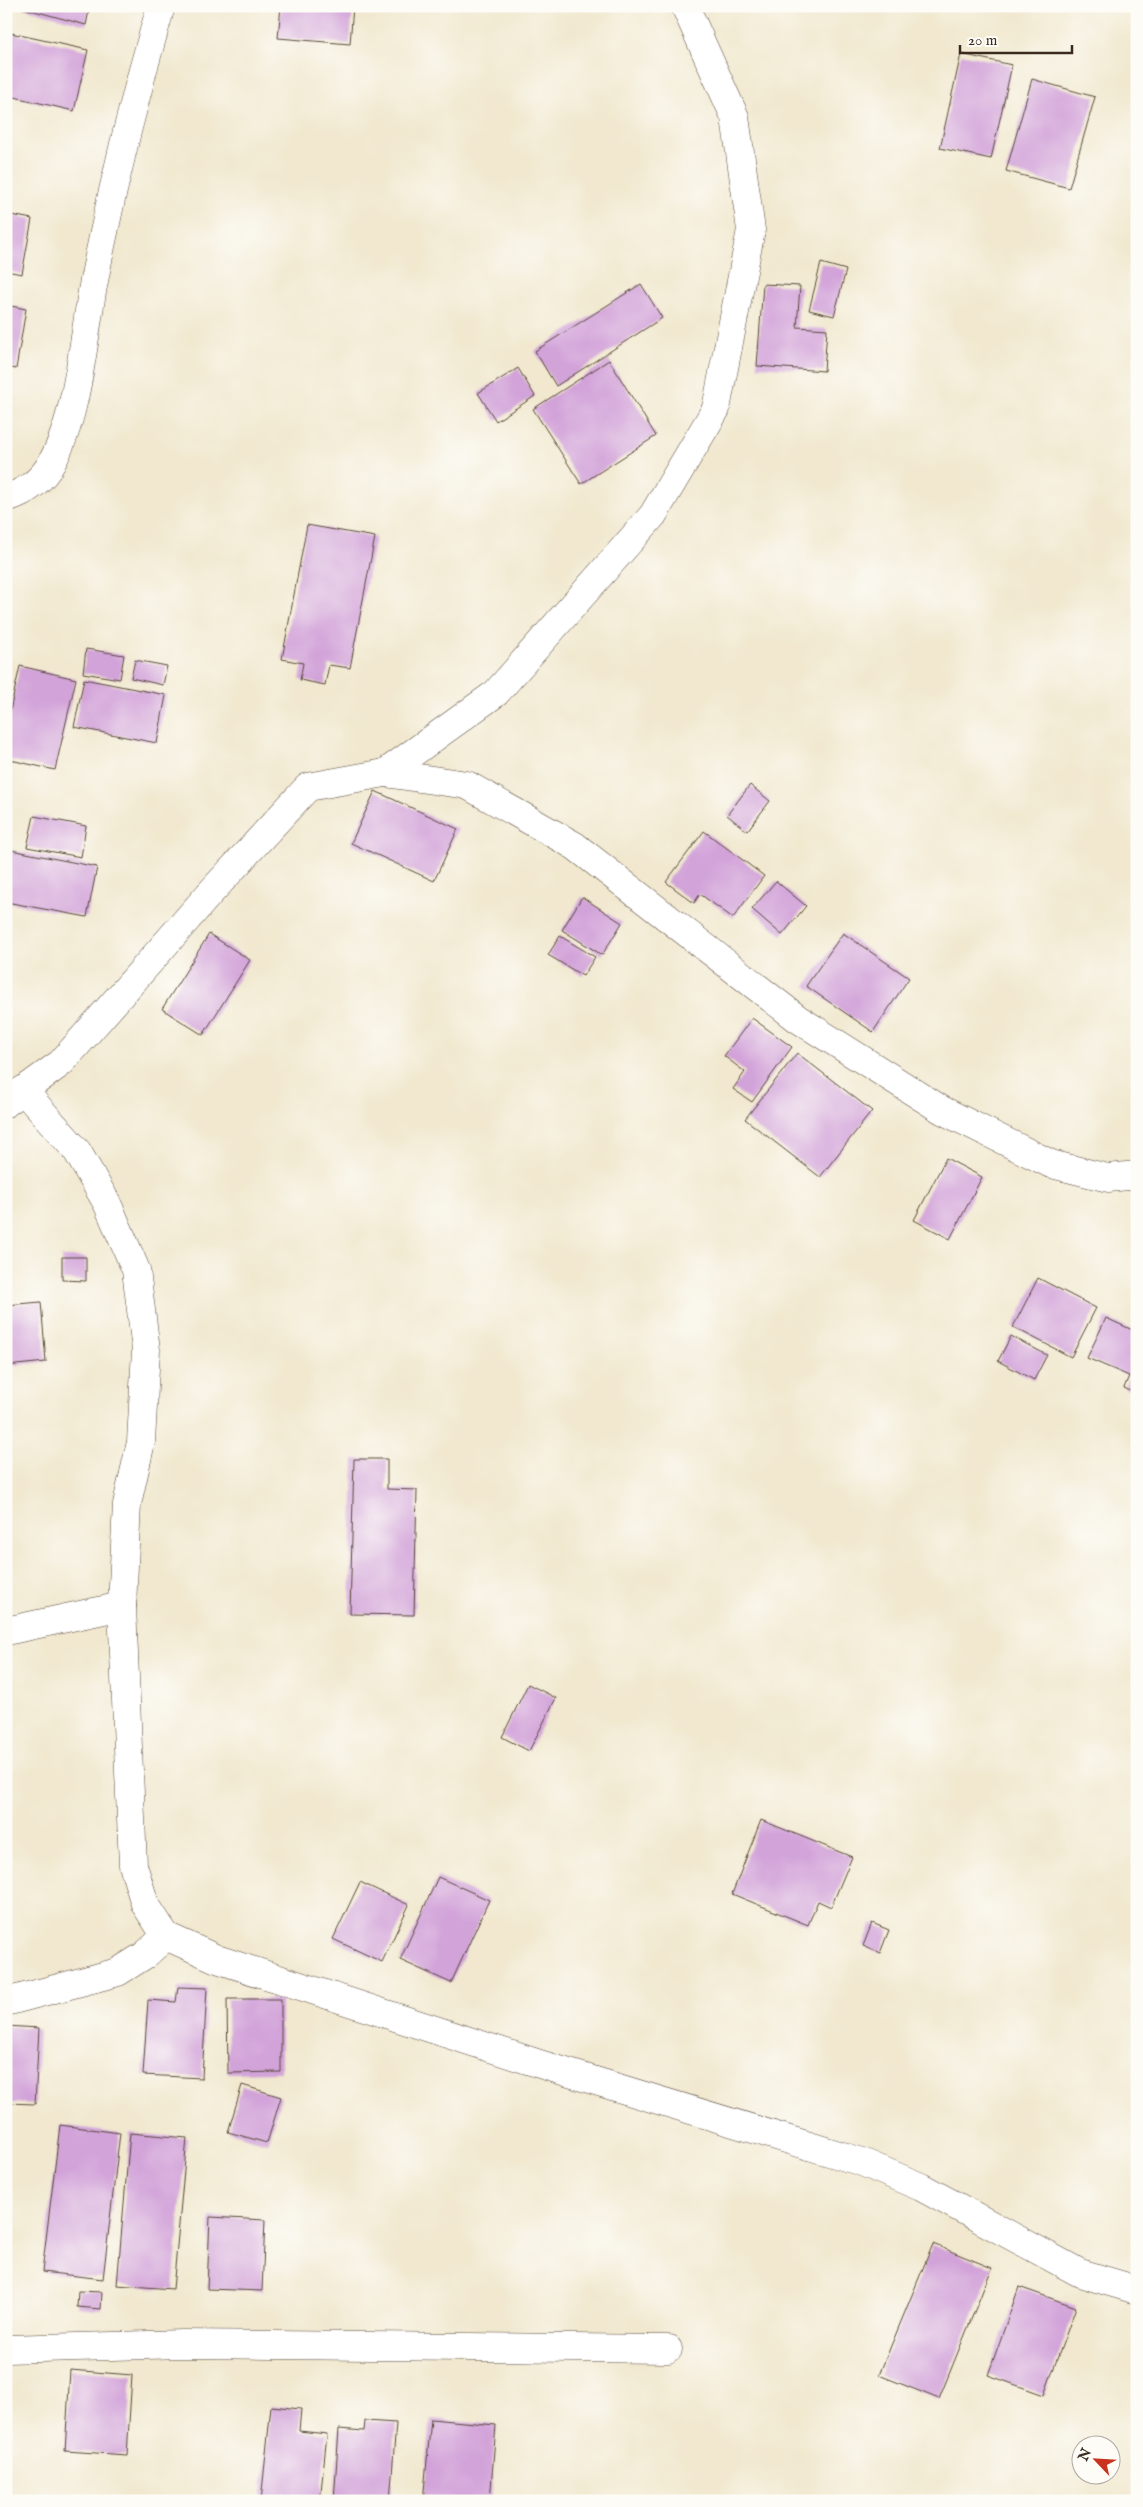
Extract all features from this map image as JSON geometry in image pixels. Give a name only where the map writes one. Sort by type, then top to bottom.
[{"type":"street","points":[[6,498],[23,493],[38,481],[53,462],[70,416],[94,284],[136,92],[161,6]]},
{"type":"street","points":[[385,773],[496,693],[653,514],[716,409],[751,230],[735,117],[685,6]]},
{"type":"street","points":[[1137,1175],[1108,1178],[1051,1164],[942,1110],[798,1019],[575,846],[467,785],[385,773],[308,787],[211,892],[60,1063],[15,1096],[76,1151],[107,1203],[136,1270],[145,1359],[141,1442],[127,1504],[122,1606],[133,1866],[145,1904],[166,1936],[217,1959],[534,2062],[862,2162],[922,2187],[1080,2273],[1137,2290]]},
{"type":"street","points":[[6,1630],[122,1606]]},
{"type":"street","points":[[6,2002],[118,1972],[145,1955],[166,1936]]},
{"type":"street","points":[[6,2349],[183,2344],[668,2349]]},
{"type":"building","points":[[16,6],[90,6],[86,25]]},
{"type":"building","points":[[281,6],[353,6],[350,44],[278,38]]},
{"type":"building","points":[[6,32],[88,50],[74,111],[6,95]]},
{"type":"building","points":[[961,54],[1012,65],[991,159],[940,148]]},
{"type":"building","points":[[1032,79],[1095,97],[1069,188],[1006,171]]},
{"type":"building","points":[[6,214],[32,219],[22,274],[6,271]]},
{"type":"building","points":[[821,263],[846,270],[834,316],[809,310]]},
{"type":"building","points":[[641,284],[662,318],[556,386],[535,351]]},
{"type":"building","points":[[763,284],[800,286],[797,327],[827,329],[824,371],[757,366]]},
{"type":"building","points":[[6,305],[26,309],[16,369],[6,367]]},
{"type":"building","points":[[609,360],[656,436],[581,484],[533,409]]},
{"type":"building","points":[[518,368],[535,396],[496,421],[478,393]]},
{"type":"building","points":[[307,525],[375,537],[350,668],[329,665],[325,685],[300,680],[303,663],[282,659]]},
{"type":"building","points":[[86,649],[124,655],[120,679],[83,673]]},
{"type":"building","points":[[135,660],[167,666],[163,685],[131,678]]},
{"type":"building","points":[[20,666],[76,679],[55,770],[6,759],[6,729]]},
{"type":"building","points":[[84,679],[166,695],[157,743],[74,727]]},
{"type":"building","points":[[750,785],[770,801],[747,831],[727,815]]},
{"type":"building","points":[[375,791],[458,829],[434,881],[351,843]]},
{"type":"building","points":[[34,816],[86,826],[81,857],[27,847]]},
{"type":"building","points":[[704,831],[764,876],[733,918],[700,894],[694,903],[666,882]]},
{"type":"building","points":[[11,850],[97,867],[87,917],[6,902],[6,873]]},
{"type":"building","points":[[776,881],[806,906],[782,935],[752,909]]},
{"type":"building","points":[[582,897],[622,923],[602,955],[562,930]]},
{"type":"building","points":[[843,933],[909,978],[873,1032],[806,986]]},
{"type":"building","points":[[209,934],[250,960],[203,1035],[162,1009]]},
{"type":"building","points":[[560,936],[595,957],[583,976],[548,955]]},
{"type":"building","points":[[752,1018],[792,1047],[752,1102],[733,1089],[745,1072],[724,1056]]},
{"type":"building","points":[[797,1053],[872,1111],[820,1177],[745,1119]]},
{"type":"building","points":[[946,1158],[982,1177],[950,1239],[914,1220]]},
{"type":"building","points":[[62,1257],[86,1257],[86,1281],[62,1280]]},
{"type":"building","points":[[1038,1278],[1096,1308],[1071,1357],[1013,1327]]},
{"type":"building","points":[[41,1302],[46,1362],[6,1366],[6,1305]]},
{"type":"building","points":[[1106,1318],[1137,1332],[1137,1394],[1124,1388],[1129,1376],[1087,1358]]},
{"type":"building","points":[[1011,1336],[1047,1355],[1034,1380],[998,1361]]},
{"type":"building","points":[[354,1459],[387,1459],[387,1489],[417,1490],[414,1615],[350,1614]]},
{"type":"building","points":[[528,1684],[556,1698],[529,1751],[502,1737]]},
{"type":"building","points":[[761,1820],[852,1857],[831,1907],[818,1901],[808,1925],[732,1894]]},
{"type":"building","points":[[438,1877],[489,1900],[451,1983],[400,1960]]},
{"type":"building","points":[[360,1882],[409,1905],[382,1962],[333,1939]]},
{"type":"building","points":[[872,1923],[889,1930],[880,1953],[863,1946]]},
{"type":"building","points":[[178,1987],[207,1988],[202,2078],[143,2075],[148,2000],[176,2002]]},
{"type":"building","points":[[227,1999],[281,1999],[281,2072],[228,2073]]},
{"type":"building","points":[[6,2026],[39,2028],[35,2104],[6,2103]]},
{"type":"building","points":[[242,2085],[281,2097],[267,2143],[228,2132]]},
{"type":"building","points":[[60,2125],[120,2133],[103,2279],[42,2272]]},
{"type":"building","points":[[130,2133],[187,2138],[173,2289],[117,2285]]},
{"type":"building","points":[[210,2217],[265,2220],[262,2291],[207,2289]]},
{"type":"building","points":[[933,2244],[992,2268],[939,2399],[879,2375]]},
{"type":"building","points":[[1019,2287],[1076,2307],[1044,2395],[988,2375]]},
{"type":"building","points":[[78,2291],[102,2292],[101,2309],[77,2307]]},
{"type":"building","points":[[70,2370],[132,2375],[127,2455],[65,2451]]},
{"type":"building","points":[[271,2406],[301,2409],[299,2431],[327,2434],[320,2501],[261,2501]]},
{"type":"building","points":[[431,2419],[496,2425],[490,2501],[423,2501]]},
{"type":"building","points":[[365,2421],[396,2423],[390,2501],[334,2501],[339,2429],[364,2431]]}]
